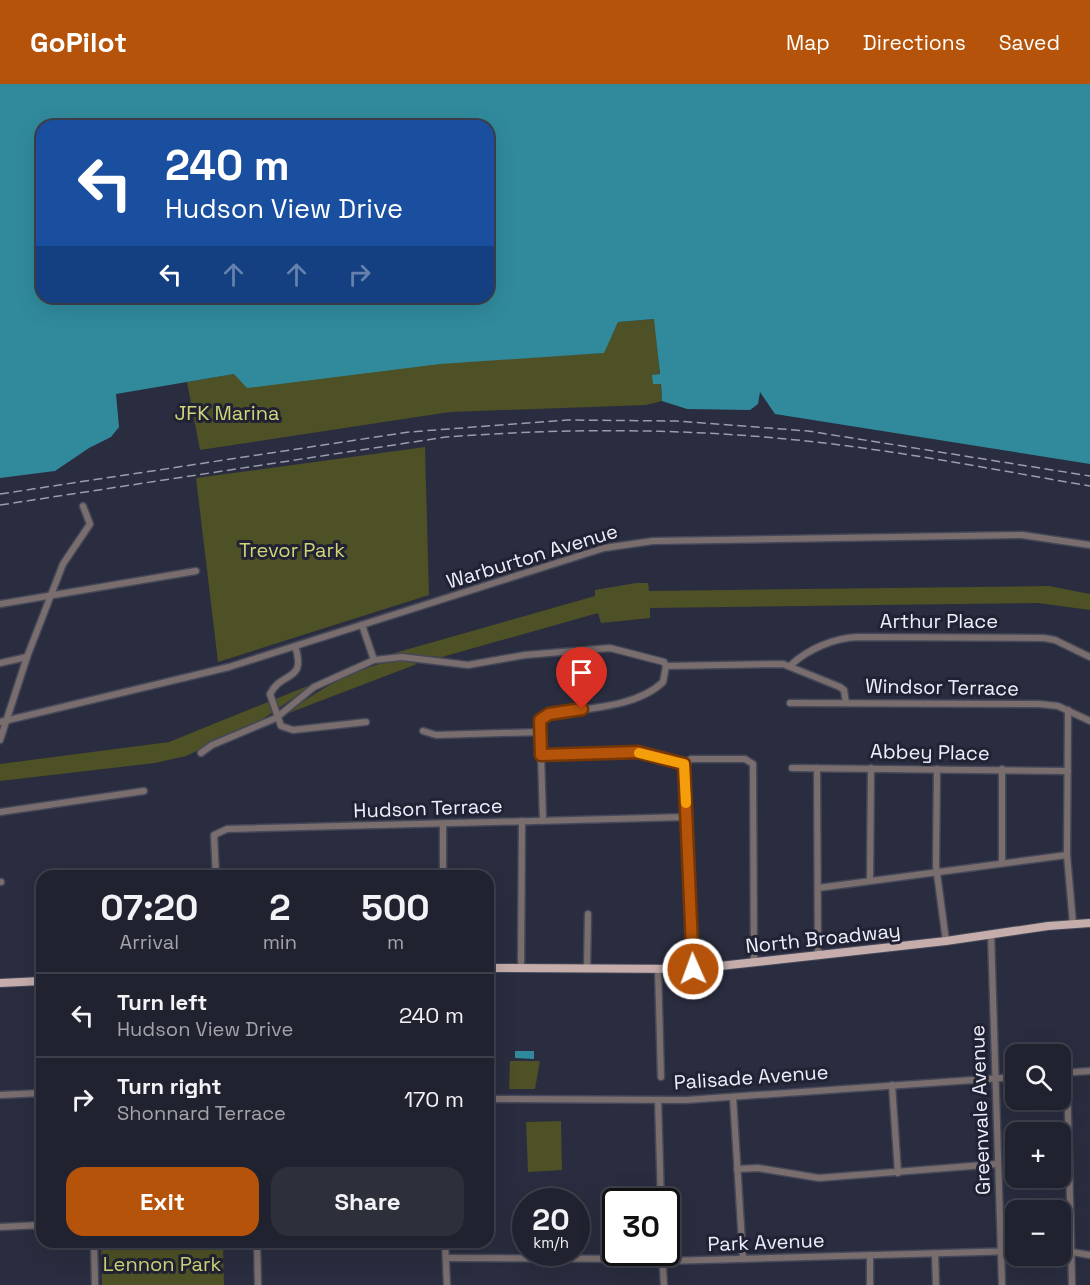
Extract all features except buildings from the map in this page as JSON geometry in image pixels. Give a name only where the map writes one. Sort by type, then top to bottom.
[{"type":"main road","name":"North Broadway","points":[[494,968],[693,969],[1090,923]]},
{"type":"main road","points":[[0,983],[36,981]]},
{"type":"street","points":[[0,740],[3,721],[63,564],[90,524],[83,506]]},
{"type":"street","name":"Warburton Avenue","points":[[3,721],[229,667],[604,548],[652,541],[1022,535],[1090,545]]},
{"type":"street","points":[[0,604],[196,571]]},
{"type":"street","points":[[362,625],[374,660]]},
{"type":"street","name":"Arthur Place","points":[[791,665],[799,658],[833,641],[858,637],[1044,638],[1055,640],[1090,657]]},
{"type":"street","points":[[295,646],[299,660],[298,669],[270,694],[276,718],[281,726],[292,730],[366,722]]},
{"type":"street","points":[[201,753],[212,745],[276,718],[314,687],[374,660],[402,657],[468,665],[525,655],[610,648],[652,658],[666,666],[791,665],[840,687],[844,690],[846,703]]},
{"type":"street","points":[[0,663],[27,657]]},
{"type":"street","points":[[543,821],[540,720],[549,714],[623,701],[659,686],[666,676],[666,666]]},
{"type":"street","name":"Windsor Terrace","points":[[790,703],[1039,704],[1068,710],[1090,721]]},
{"type":"street","points":[[1068,710],[1067,855],[1073,924]]},
{"type":"street","points":[[423,730],[436,735],[540,732]]},
{"type":"street","points":[[541,755],[638,752],[684,764]]},
{"type":"street","points":[[684,764],[691,759],[750,760],[753,771],[754,962]]},
{"type":"street","points":[[684,764],[693,969]]},
{"type":"street","name":"Abbey Place","points":[[792,768],[1068,771]]},
{"type":"street","points":[[817,768],[818,956]]},
{"type":"street","points":[[870,880],[871,768]]},
{"type":"street","points":[[937,769],[937,872],[946,941]]},
{"type":"street","points":[[1002,770],[1002,863]]},
{"type":"street","points":[[0,812],[144,791]]},
{"type":"street","name":"Hudson Terrace","points":[[216,870],[214,835],[227,829],[686,817]]},
{"type":"street","points":[[521,968],[522,821]]},
{"type":"street","points":[[443,824],[443,870]]},
{"type":"street","points":[[818,888],[1067,855]]},
{"type":"street","points":[[587,969],[588,914]]},
{"type":"street","name":"Greenvale Avenue","points":[[991,934],[1002,1285]]},
{"type":"street","points":[[658,969],[661,1077]]},
{"type":"street","points":[[1071,1072],[1090,1071]]},
{"type":"street","name":"Palisade Avenue","points":[[494,1099],[658,1100],[733,1097],[1005,1078]]},
{"type":"street","points":[[892,1085],[898,1173]]},
{"type":"street","points":[[0,1095],[36,1093]]},
{"type":"street","points":[[733,1097],[743,1259]]},
{"type":"street","points":[[658,1100],[661,1188]]},
{"type":"street","points":[[1065,1110],[1069,1200]]},
{"type":"street","points":[[737,1169],[758,1168],[819,1179],[997,1164]]},
{"type":"street","points":[[0,1227],[36,1225]]},
{"type":"street","points":[[94,1248],[95,1285]]},
{"type":"street","points":[[257,1248],[258,1285]]},
{"type":"street","points":[[445,1248],[447,1285]]},
{"type":"street","points":[[1072,1285],[1071,1250],[1090,1255]]},
{"type":"street","name":"Park Avenue","points":[[680,1257],[743,1259],[1005,1252]]},
{"type":"street","points":[[935,1254],[936,1285]]},
{"type":"street","points":[[870,1255],[870,1285]]},
{"type":"street","name":"Park Avenue","points":[[446,1258],[602,1257]]},
{"type":"street","points":[[663,1266],[664,1285]]},
{"type":"green space","name":"JFK Marina","points":[[655,319],[662,401],[646,405],[450,412],[200,450],[187,382],[234,374],[603,353],[618,322]]},
{"type":"green space","name":"Trevor Park","points":[[425,447],[429,595],[218,662],[196,478]]},
{"type":"green space","points":[[648,583],[649,591],[1049,586],[1090,594],[1090,610],[1038,603],[650,608],[650,618],[601,623],[598,613],[442,657],[391,654],[595,596],[595,590]]},
{"type":"green space","points":[[403,659],[417,664],[286,714],[341,679],[371,667]]},
{"type":"green space","points":[[315,683],[260,721],[186,756],[155,763],[0,781],[0,764],[169,742]]},
{"type":"green space","points":[[510,1061],[540,1061],[535,1089],[509,1089]]},
{"type":"green space","points":[[561,1121],[562,1170],[528,1172],[526,1122]]},
{"type":"green space","name":"Lennon Park","points":[[101,1248],[223,1248],[224,1285],[102,1285]]},
{"type":"water","points":[[0,84],[1090,84],[1090,464],[775,414],[760,392],[758,404],[750,410],[687,409],[662,401],[661,384],[653,384],[652,375],[660,374],[654,319],[618,322],[604,353],[440,364],[247,388],[234,374],[116,394],[119,427],[111,437],[89,448],[55,471],[0,478]]},
{"type":"water","points":[[515,1051],[534,1051],[534,1059],[515,1058]]},
{"type":"railway","points":[[0,494],[409,432],[567,420],[677,421],[808,431],[1090,476]]},
{"type":"railway","points":[[0,505],[446,437],[581,431],[671,432],[806,441],[913,455],[1090,486]]},
{"type":"slow traffic","points":[[639,753],[684,764],[686,803]]},
{"type":"route","points":[[582,709],[549,714],[540,720],[541,755],[638,752],[684,764],[693,969]]}]
